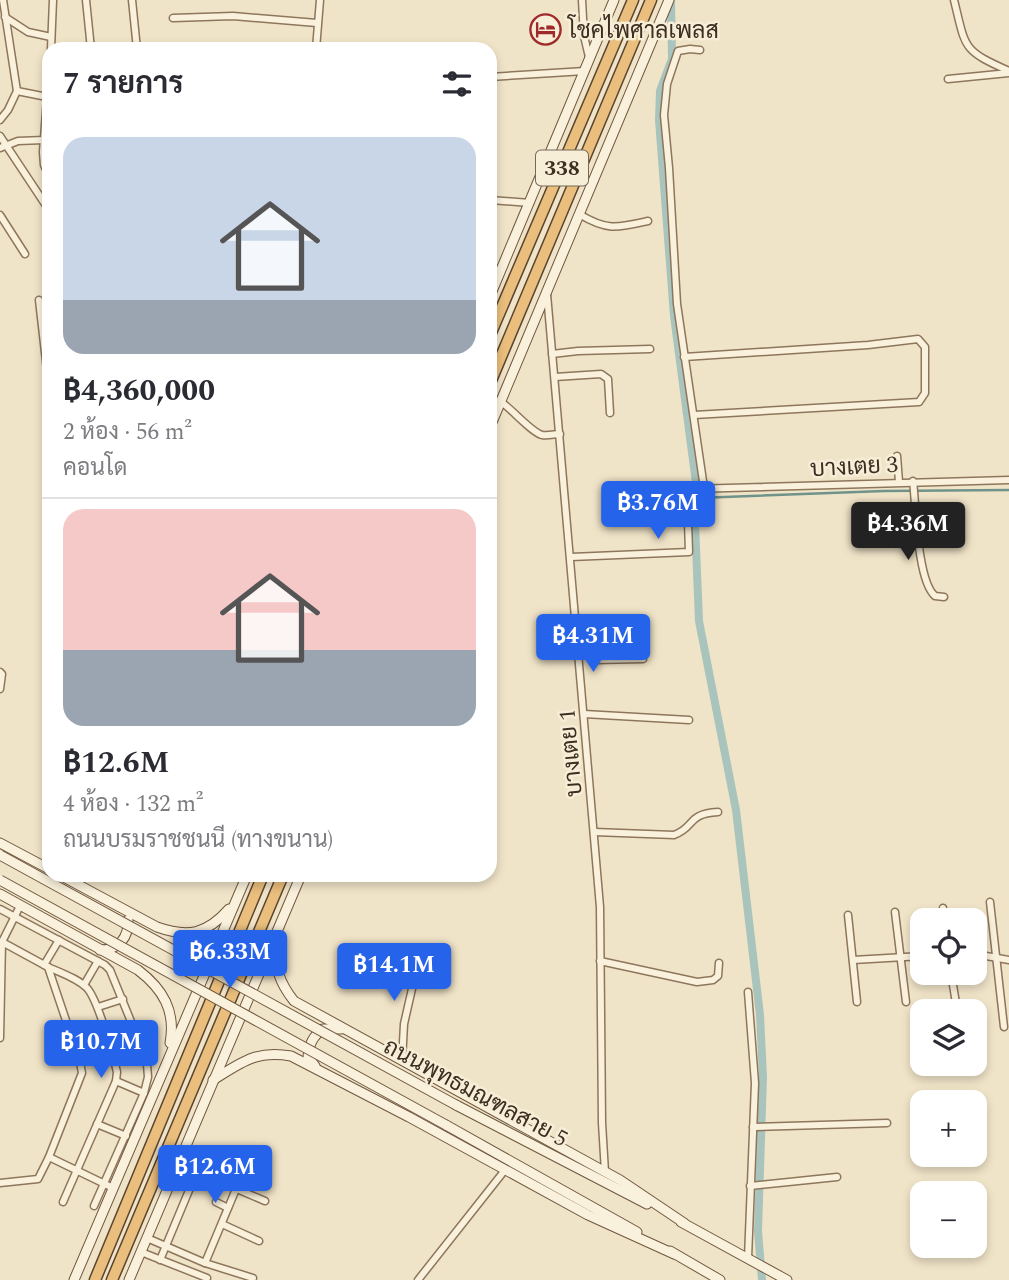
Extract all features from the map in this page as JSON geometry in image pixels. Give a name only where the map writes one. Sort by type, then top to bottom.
[{"type":"highway","name":"338","points":[[497,319],[633,0]]},
{"type":"highway","name":"338","points":[[497,368],[651,0]]},
{"type":"highway","points":[[95,1280],[261,882]]},
{"type":"highway","points":[[112,1280],[280,882]]},
{"type":"main road","name":"338","points":[[497,280],[614,0]]},
{"type":"main road","name":"338","points":[[497,411],[670,0]]},
{"type":"main road","points":[[0,843],[42,865]]},
{"type":"main road","name":"ถนนพุทธมณฑลสาย 5","points":[[0,855],[42,878]]},
{"type":"main road","name":"ถนนพุทธมณฑลสาย 5","points":[[0,880],[605,1212],[720,1280]]},
{"type":"main road","name":"ถนนพุทธมณฑลสาย 5","points":[[49,882],[456,1105],[788,1280]]},
{"type":"main road","points":[[73,882],[158,927],[187,933],[210,927],[219,921],[236,901]]},
{"type":"main road","points":[[74,1280],[108,1186],[168,1058],[244,882]]},
{"type":"main road","points":[[129,1280],[298,882]]},
{"type":"main road","points":[[0,894],[138,970],[151,980],[161,993],[172,1017],[173,1030],[168,1058]]},
{"type":"main road","points":[[100,950],[107,950],[125,938],[128,931],[128,911]]},
{"type":"main road","points":[[273,941],[277,975],[294,1001],[605,1172],[684,1223]]},
{"type":"main road","points":[[316,1068],[308,1057],[309,1048],[317,1034],[323,1029],[344,1030]]},
{"type":"main road","points":[[213,1080],[249,1058],[266,1054],[291,1056],[588,1214],[674,1254]]},
{"type":"street","points":[[0,120],[17,90],[3,0]]},
{"type":"street","points":[[51,42],[53,0]]},
{"type":"street","points":[[86,0],[90,42]]},
{"type":"street","points":[[132,0],[137,42]]},
{"type":"street","points":[[316,42],[320,0]]},
{"type":"street","points":[[582,0],[584,36],[589,60]]},
{"type":"street","points":[[954,0],[963,36],[970,49],[976,56],[1009,72]]},
{"type":"street","points":[[173,18],[233,16],[317,23]]},
{"type":"street","points":[[5,18],[28,32],[51,37]]},
{"type":"street","points":[[700,50],[678,51],[664,95],[664,115],[677,304],[703,488]]},
{"type":"street","points":[[497,77],[585,71]]},
{"type":"street","points":[[948,79],[1009,72]]},
{"type":"street","points":[[17,90],[42,96]]},
{"type":"street","points":[[0,136],[3,146],[42,200]]},
{"type":"street","points":[[3,146],[42,140]]},
{"type":"street","points":[[497,201],[530,203]]},
{"type":"street","points":[[579,214],[601,226],[621,226],[648,221]]},
{"type":"street","points":[[0,215],[25,254]]},
{"type":"street","name":"บางเตย 1","points":[[547,291],[600,907],[605,1172]]},
{"type":"street","points":[[39,300],[42,326]]},
{"type":"street","points":[[684,357],[868,345],[918,339],[925,347],[925,393],[919,402],[694,415]]},
{"type":"street","points":[[552,354],[650,349]]},
{"type":"street","points":[[555,377],[605,376],[608,379],[610,413]]},
{"type":"street","points":[[501,402],[536,432],[542,435],[560,434]]},
{"type":"street","points":[[897,456],[899,482]]},
{"type":"street","name":"บางเตย 3","points":[[571,557],[689,552],[687,492],[691,489],[1009,480]]},
{"type":"street","points":[[914,483],[922,562],[927,584],[935,596],[944,597]]},
{"type":"street","points":[[576,620],[593,624],[595,660],[643,659]]},
{"type":"street","points":[[0,672],[0,689]]},
{"type":"street","points":[[584,714],[689,720]]},
{"type":"street","points":[[594,832],[674,835],[685,829],[696,816],[718,811]]},
{"type":"street","points":[[990,902],[1003,1027]]},
{"type":"street","points":[[0,1038],[2,942],[20,906]]},
{"type":"street","points":[[0,909],[110,970],[148,1064],[144,1093],[108,1186],[94,1206]]},
{"type":"street","points":[[895,912],[906,1002]]},
{"type":"street","points":[[848,915],[858,1002]]},
{"type":"street","points":[[0,1183],[38,1179],[82,1073],[46,966],[59,940]]},
{"type":"street","points":[[2,942],[84,985],[98,1007],[117,1072],[116,1081],[63,1202]]},
{"type":"street","points":[[402,1062],[404,1024],[421,949]]},
{"type":"street","points":[[987,956],[1009,960]]},
{"type":"street","points":[[853,960],[910,957]]},
{"type":"street","points":[[84,985],[98,961]]},
{"type":"street","points":[[600,961],[697,982],[718,976],[719,963]]},
{"type":"street","points":[[383,964],[416,970]]},
{"type":"street","points":[[748,992],[756,1126],[750,1259]]},
{"type":"street","points":[[98,1007],[123,999]]},
{"type":"street","points":[[111,1054],[140,1044]]},
{"type":"street","points":[[116,1081],[144,1093]]},
{"type":"street","points":[[756,1126],[887,1123]]},
{"type":"street","points":[[97,1124],[126,1136]]},
{"type":"street","points":[[49,1157],[108,1186]]},
{"type":"street","points":[[205,1263],[249,1158]]},
{"type":"street","points":[[160,1260],[200,1164]]},
{"type":"street","points":[[418,1280],[505,1170]]},
{"type":"street","points":[[752,1186],[837,1177]]},
{"type":"street","points":[[237,1189],[265,1201]]},
{"type":"street","points":[[216,1202],[228,1208]]},
{"type":"street","points":[[222,1224],[259,1241]]},
{"type":"street","points":[[147,1238],[205,1263],[253,1279]]},
{"type":"street","points":[[141,1252],[207,1279],[214,1266]]},
{"type":"waterway","points":[[671,0],[672,59],[660,91],[659,120],[674,316],[698,498],[694,499],[699,621],[736,810],[760,1015],[763,1077],[758,1231],[762,1280]]},
{"type":"waterway","points":[[698,498],[884,491],[1009,490]]},
{"type":"place","name":"โชคไพศาลเพลส","points":[[545,30]]}]
